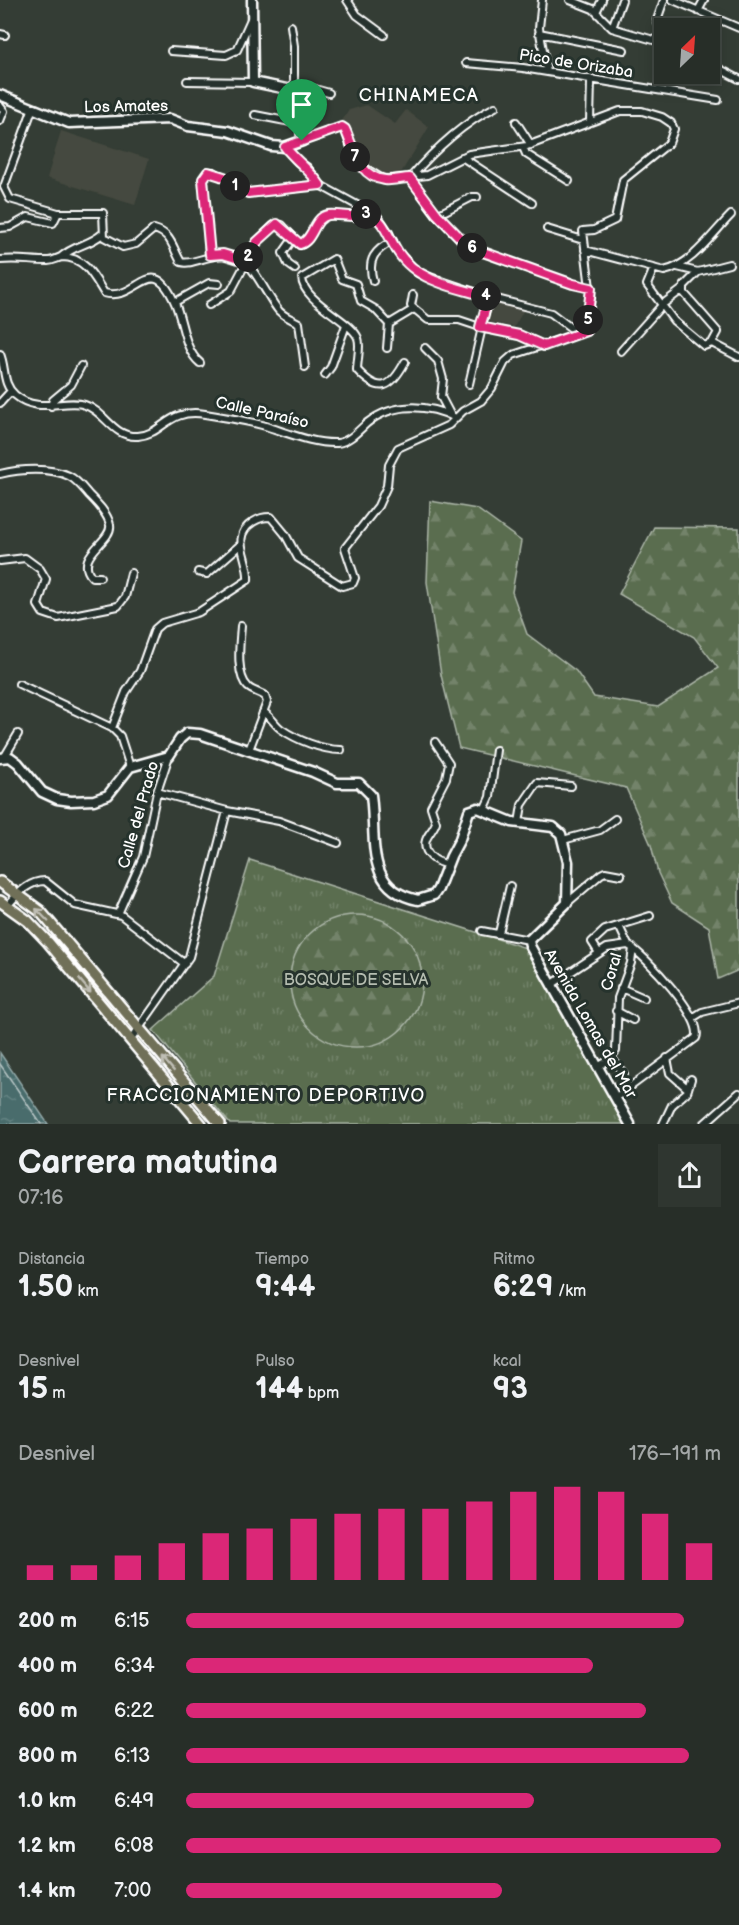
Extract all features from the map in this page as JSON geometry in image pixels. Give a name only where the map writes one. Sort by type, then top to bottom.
[{"type":"main road","points":[[252,0],[253,82],[291,89],[301,124],[302,141]]},
{"type":"main road","name":"Los Amates","points":[[0,95],[32,110],[69,123],[170,119],[188,126],[228,131],[260,144],[285,147],[302,141]]},
{"type":"main road","points":[[2,757],[18,763],[42,792],[57,799],[94,800],[108,795],[130,767],[169,756],[180,739],[187,733],[200,734],[337,783],[349,781],[359,783],[366,788],[371,795],[376,857],[381,876],[390,889],[407,898],[418,900],[429,897],[438,889],[447,864],[460,840],[469,811],[478,808],[519,823],[553,827],[563,840],[568,862],[567,903]]},
{"type":"main road","points":[[0,882],[40,911],[220,1124]]},
{"type":"main road","points":[[4,903],[48,942],[201,1124]]},
{"type":"main road","name":"Avenida Lomas del Mar","points":[[567,903],[529,940],[532,951],[630,1124]]},
{"type":"street","points":[[347,0],[357,15],[384,35]]},
{"type":"street","points":[[542,0],[539,33],[547,72]]},
{"type":"street","points":[[570,0],[596,12],[612,28],[654,39]]},
{"type":"street","points":[[596,12],[602,0]]},
{"type":"street","points":[[612,28],[622,0]]},
{"type":"street","points":[[658,18],[664,0]]},
{"type":"street","points":[[673,0],[739,28]]},
{"type":"street","points":[[698,11],[704,0]]},
{"type":"street","points":[[171,51],[226,55],[237,50],[252,18]]},
{"type":"street","points":[[291,26],[294,46],[291,89],[315,89],[329,93]]},
{"type":"street","points":[[539,33],[624,50]]},
{"type":"street","name":"Pico de Orizaba","points":[[466,63],[547,72],[718,100]]},
{"type":"street","points":[[720,69],[739,79]]},
{"type":"street","points":[[188,81],[253,82]]},
{"type":"street","points":[[590,122],[591,81]]},
{"type":"street","points":[[0,106],[4,111],[0,121]]},
{"type":"street","points":[[406,178],[471,119],[495,107]]},
{"type":"street","points":[[0,260],[18,257],[50,261],[61,257],[76,245],[93,242],[102,234],[104,213],[58,213],[19,202],[6,194],[4,187],[32,110]]},
{"type":"street","points":[[112,728],[126,692],[140,671],[155,628],[162,623],[199,612],[248,580],[248,565],[240,545],[242,533],[249,525],[263,517],[271,517],[285,534],[294,553],[303,562],[342,586],[348,586],[355,578],[345,548],[378,506],[387,486],[389,465],[398,448],[448,424],[454,416],[487,396],[505,362],[513,355],[586,331],[591,288],[583,231],[594,230],[615,220],[623,180],[669,143],[674,129],[671,123],[662,117],[642,111],[620,111],[531,145],[486,150],[462,157],[427,175],[406,178]]},
{"type":"street","points":[[255,115],[301,124]]},
{"type":"street","points":[[516,122],[531,145]]},
{"type":"street","name":"Los Amates","points":[[302,141],[342,127],[345,129],[354,156],[362,166],[384,180],[406,178]]},
{"type":"street","points":[[285,147],[298,162],[307,167],[320,185],[369,211],[384,225],[402,258],[418,273],[489,297],[551,313],[579,334]]},
{"type":"street","points":[[523,147],[526,154],[569,181]]},
{"type":"street","points":[[462,157],[532,203]]},
{"type":"street","points":[[210,255],[203,179],[208,172],[224,177],[248,193],[320,185]]},
{"type":"street","points":[[406,178],[469,247],[573,284],[591,288]]},
{"type":"street","points":[[437,214],[472,196],[477,197]]},
{"type":"street","points":[[209,304],[231,291],[257,242],[277,224],[282,225],[300,244],[306,242],[319,220],[326,215],[361,216],[369,211]]},
{"type":"street","points":[[0,228],[10,227],[28,217],[53,223],[58,213]]},
{"type":"street","points":[[585,250],[664,271],[688,260],[731,214]]},
{"type":"street","points":[[102,234],[107,241],[123,247],[136,244],[154,229],[163,232],[171,240],[181,262],[223,254],[245,261],[267,296],[282,314],[299,323],[305,367]]},
{"type":"street","points":[[547,230],[583,240]]},
{"type":"street","points":[[293,239],[284,253],[288,264],[295,269]]},
{"type":"street","points":[[373,281],[370,270],[371,260],[381,246],[393,241]]},
{"type":"street","points":[[61,257],[84,264],[104,293],[121,294],[149,277],[162,281],[175,302],[190,348],[200,363]]},
{"type":"street","points":[[387,348],[389,324],[375,309],[361,300],[358,287],[342,279],[337,261],[331,259],[323,267],[302,278],[303,285],[317,301],[358,337],[357,370],[375,383],[392,383],[405,362]]},
{"type":"street","points":[[676,267],[698,272],[729,264]]},
{"type":"street","points":[[654,268],[647,285],[690,337],[704,346],[712,343],[718,332],[684,293],[684,288]]},
{"type":"street","points":[[621,351],[663,304],[684,288],[698,272]]},
{"type":"street","points":[[175,302],[209,283],[219,284]]},
{"type":"street","points":[[413,295],[413,309]]},
{"type":"street","points":[[469,384],[477,355],[480,327],[489,297]]},
{"type":"street","points":[[389,324],[413,309]]},
{"type":"street","points":[[413,309],[428,320],[459,320],[519,335],[544,346]]},
{"type":"street","points":[[325,375],[331,367],[346,325]]},
{"type":"street","points":[[712,343],[739,357]]},
{"type":"street","points":[[425,348],[438,361],[443,379],[441,397],[454,416]]},
{"type":"street","points":[[0,354],[11,391],[0,403]]},
{"type":"street","points":[[51,406],[53,400],[71,385],[81,366]]},
{"type":"street","name":"Calle Paraíso","points":[[11,391],[25,401],[51,406],[85,405],[118,431],[130,436],[146,434],[178,415],[191,412],[240,419],[295,437],[337,443],[350,437],[374,417],[412,405],[454,416]]},
{"type":"street","points":[[0,474],[16,470],[55,473],[69,476],[82,486],[100,506],[110,527],[109,533],[98,544],[88,562],[89,573],[93,577],[99,577]]},
{"type":"street","points":[[198,572],[207,574],[240,545]]},
{"type":"street","points":[[0,561],[25,558],[40,569],[46,579],[38,605],[43,613],[58,618],[118,606],[127,592],[131,573]]},
{"type":"street","points":[[241,626],[240,664],[243,681],[246,686],[265,696],[267,702],[249,750]]},
{"type":"street","points":[[19,684],[112,728],[120,736],[130,767]]},
{"type":"street","points":[[263,712],[281,729],[328,750],[341,750]]},
{"type":"street","points":[[2,757],[18,734]]},
{"type":"street","points":[[435,742],[449,763],[449,770],[432,803],[436,822],[427,838],[426,847],[433,858],[447,864]]},
{"type":"street","points":[[484,810],[490,797],[496,769],[496,750]]},
{"type":"street","name":"Calle del Prado","points":[[118,914],[143,857],[157,792],[169,756]]},
{"type":"street","points":[[519,823],[522,805],[537,783],[571,786]]},
{"type":"street","points":[[157,792],[227,811],[279,821],[338,843]]},
{"type":"street","points":[[130,1041],[185,964],[198,928],[227,811]]},
{"type":"street","points":[[563,840],[600,830],[615,819]]},
{"type":"street","points":[[567,903],[601,874],[605,872],[621,875]]},
{"type":"street","points":[[4,903],[31,884],[45,881],[75,905],[118,914],[185,964]]},
{"type":"street","points":[[499,933],[510,886]]},
{"type":"street","points":[[599,953],[593,940],[605,930],[650,916]]},
{"type":"street","points":[[615,1098],[696,1038],[698,1033],[694,1017],[630,947],[619,926]]},
{"type":"street","points":[[482,930],[529,940]]},
{"type":"street","points":[[552,985],[599,953],[616,945],[630,947]]},
{"type":"street","name":"Coral","points":[[611,1057],[617,1044],[616,1011],[621,988],[631,963],[630,947]]},
{"type":"street","points":[[621,988],[644,998]]},
{"type":"street","points":[[694,1017],[702,1012],[739,1003]]},
{"type":"street","points":[[616,1011],[633,1020]]},
{"type":"street","points":[[597,1067],[611,1057],[624,1074]]},
{"type":"street","points":[[667,1058],[670,1073],[688,1089]]},
{"type":"street","points":[[663,1124],[672,1105],[688,1089],[691,1079]]},
{"type":"street","points":[[704,1124],[739,1093]]},
{"type":"shaded area","points":[[367,105],[395,124],[406,110],[429,127],[399,176],[381,176],[370,169],[356,155],[348,129],[340,124],[349,110]]},
{"type":"shaded area","points":[[61,131],[149,159],[135,205],[47,178]]},
{"type":"shaded area","points":[[492,300],[525,308],[514,327],[486,321]]},
{"type":"green space","points":[[430,501],[477,509],[521,541],[512,592],[527,634],[576,671],[594,697],[658,707],[718,668],[694,637],[619,594],[654,527],[739,528],[739,970],[718,979],[709,927],[672,903],[658,873],[651,845],[626,788],[459,748],[441,675],[427,582]]},
{"type":"green space","points":[[250,860],[526,948],[625,1124],[230,1124],[153,1030],[214,976]]},
{"type":"green space","name":"BOSQUE DE SELVA","points":[[356,915],[381,920],[403,934],[417,956],[422,981],[417,1006],[403,1028],[381,1042],[356,1047],[331,1042],[309,1028],[295,1006],[290,981],[295,956],[309,934],[331,920]]},
{"type":"water","points":[[0,1053],[48,1124],[0,1124]]},
{"type":"district","name":"CHINAMECA","points":[[419,95]]},
{"type":"district","name":"FRACCIONAMIENTO DEPORTIVO","points":[[266,1095]]},
{"type":"route","points":[[342,127],[348,134],[354,156],[362,166],[384,180],[410,178],[412,184],[437,214],[469,247],[495,258],[591,288],[586,331],[544,346],[519,335],[480,327],[489,297],[418,273],[402,258],[384,225],[377,216],[369,211],[361,216],[326,215],[319,220],[303,244],[297,244],[282,225],[277,224],[257,242],[245,261],[223,254],[210,255],[203,189],[203,179],[208,172],[224,177],[248,193],[320,185],[307,167],[293,158],[285,147],[302,141],[342,127]]}]
